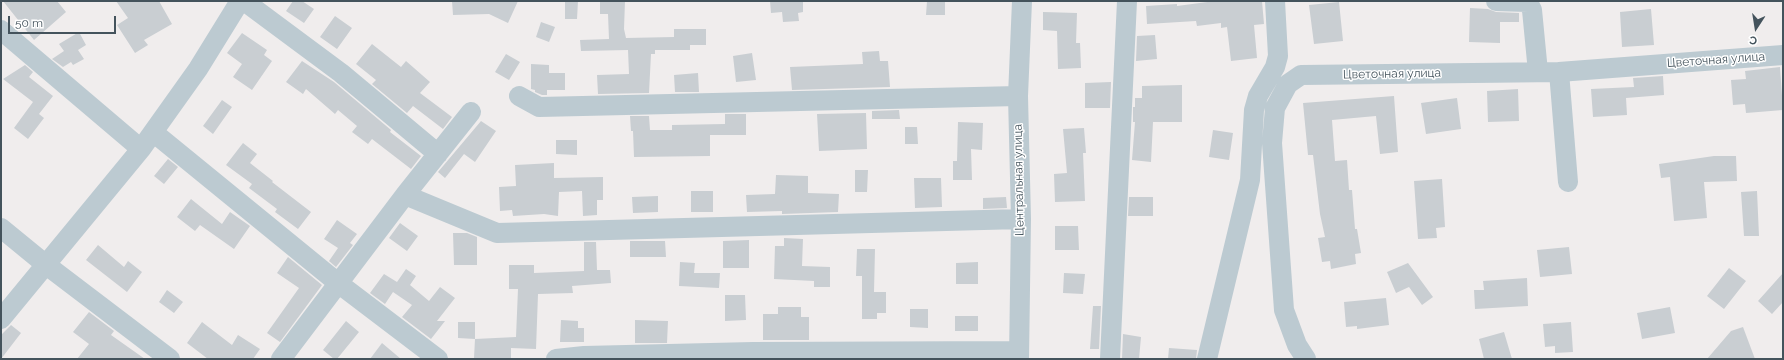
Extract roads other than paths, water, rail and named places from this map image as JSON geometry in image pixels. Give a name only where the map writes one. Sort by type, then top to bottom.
[{"type":"street","points":[[1,319],[141,149],[198,70],[240,1]]},
{"type":"street","points":[[244,1],[341,73],[438,154]]},
{"type":"street","name":"Центральная улица","points":[[1019,355],[1021,219],[1018,96],[1022,1]]},
{"type":"street","points":[[1110,359],[1127,1]]},
{"type":"street","points":[[1207,359],[1250,180],[1254,110],[1258,96],[1275,67],[1278,56],[1275,1]]},
{"type":"street","points":[[1496,1],[1528,2],[1532,10],[1538,72]]},
{"type":"street","points":[[1,30],[141,149]]},
{"type":"street","name":"Цветочная улица","points":[[1306,359],[1297,344],[1284,310],[1272,143],[1275,108],[1288,84],[1301,75],[1559,72],[1783,55]]},
{"type":"street","points":[[1559,72],[1568,182]]},
{"type":"street","points":[[518,96],[539,107],[1018,96]]},
{"type":"street","points":[[281,359],[405,195],[471,112]]},
{"type":"street","points":[[153,132],[338,283],[438,359]]},
{"type":"street","points":[[405,195],[497,233],[1021,219]]},
{"type":"street","points":[[1,228],[45,264],[170,359]]},
{"type":"street","points":[[556,359],[584,356],[753,352],[1019,355]]}]
